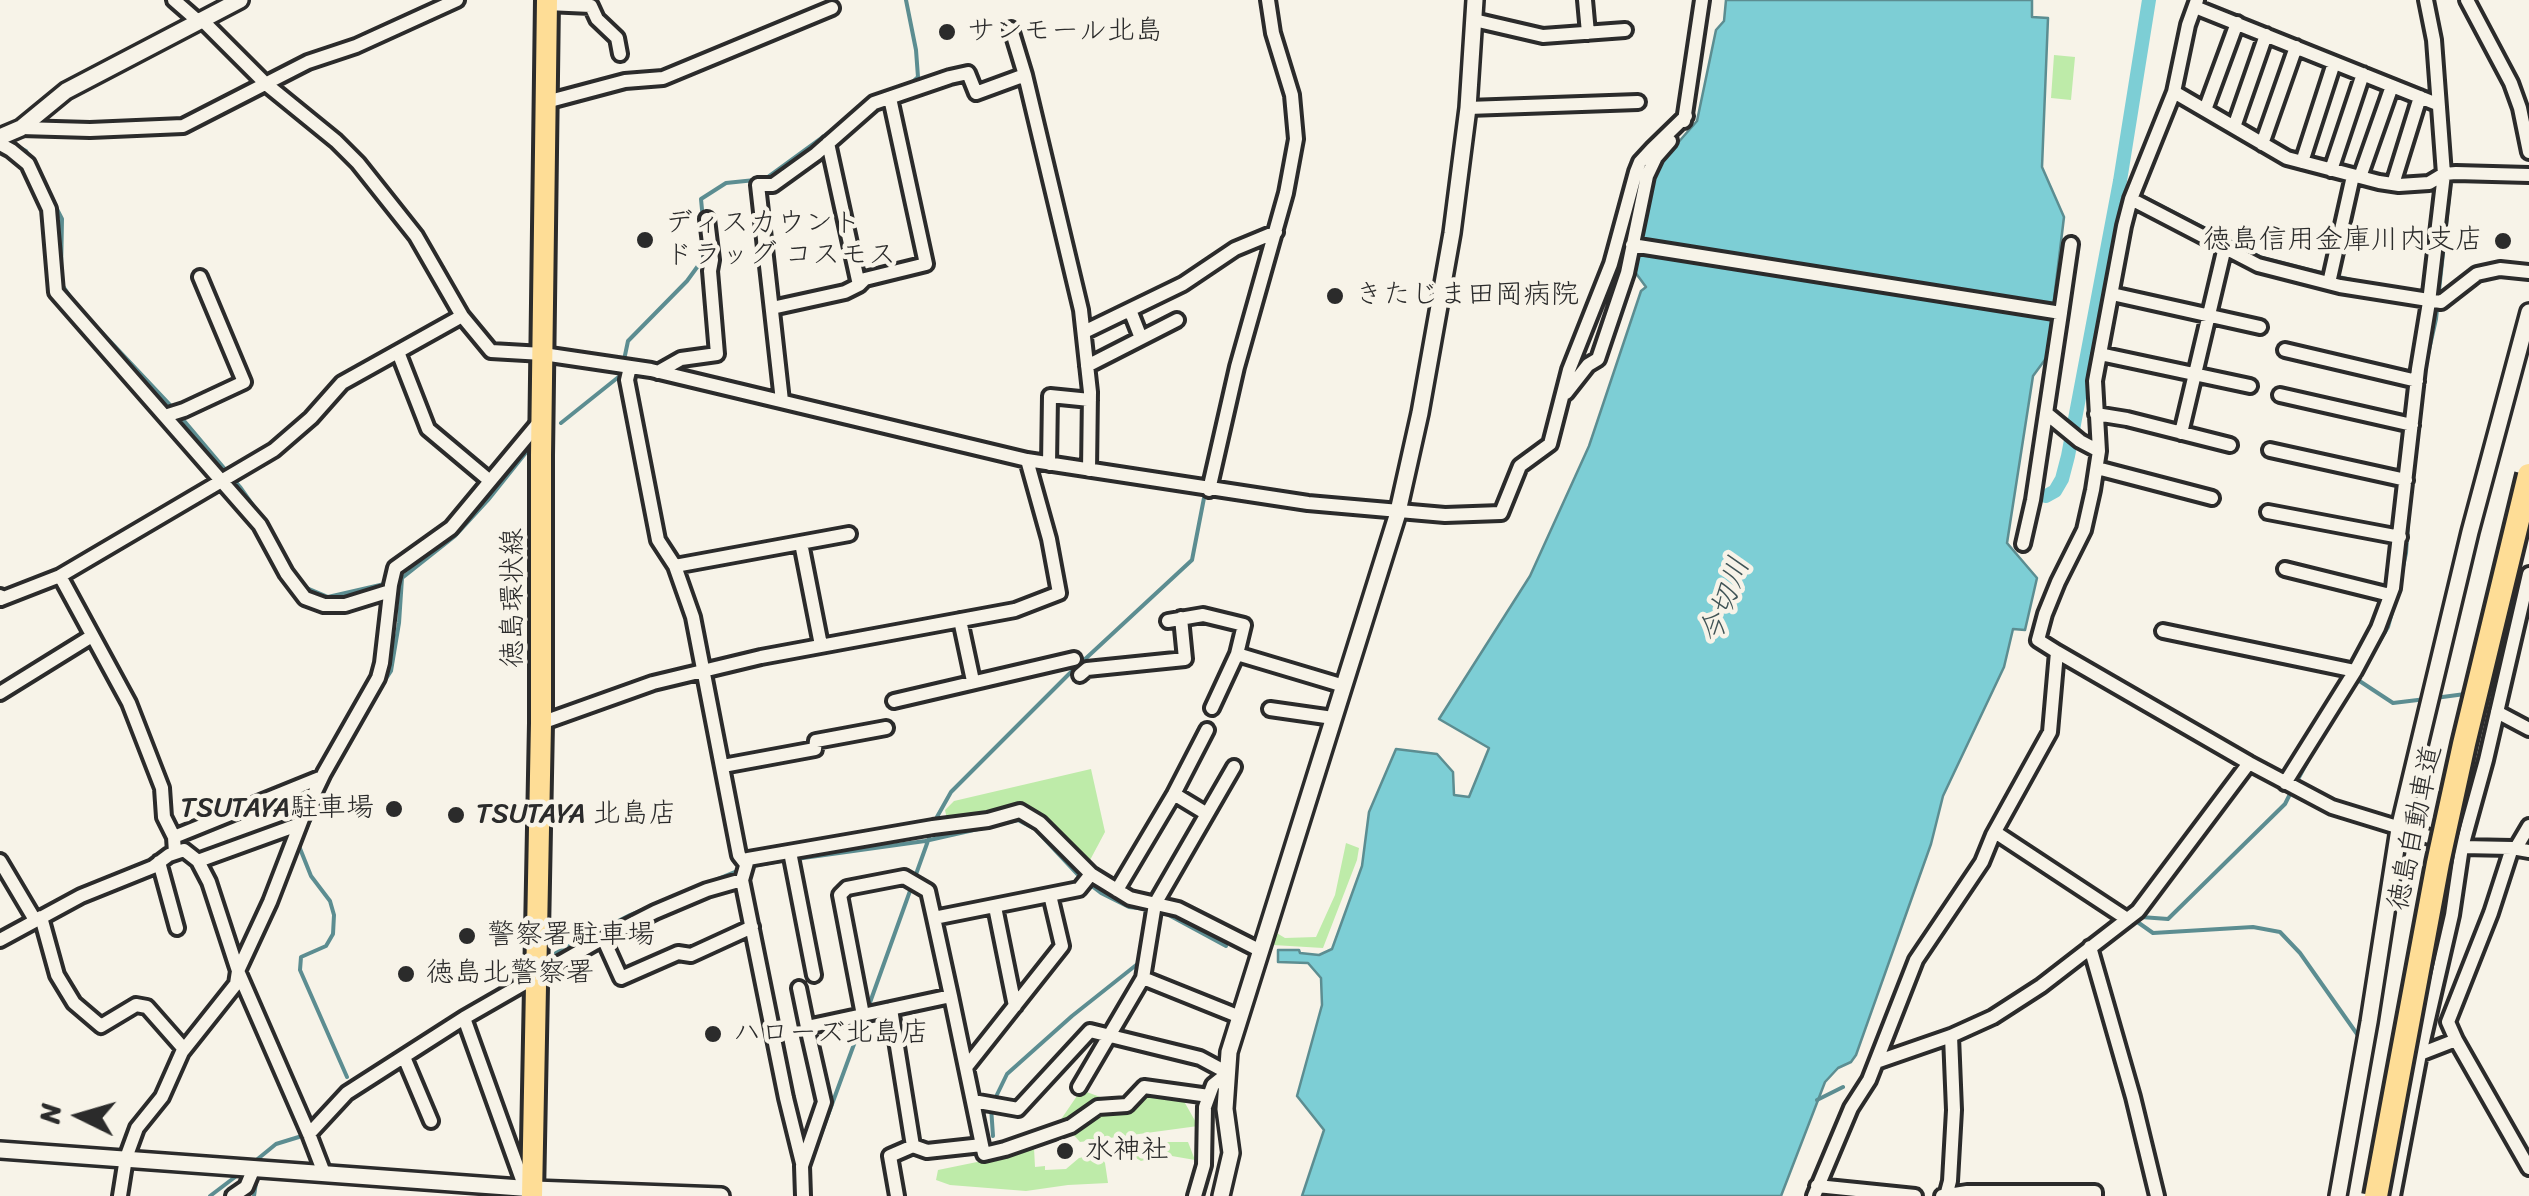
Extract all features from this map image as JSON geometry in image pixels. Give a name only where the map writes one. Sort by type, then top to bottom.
[{"type":"highway","name":"徳島自動車道","points":[[2376,1196],[2438,863],[2529,476]]},
{"type":"main road","name":"徳島環状線","points":[[531,1191],[542,723],[547,2]]},
{"type":"street","points":[[174,0],[358,163],[416,236],[462,316],[491,351],[544,354],[658,372],[1049,464],[1308,503],[1445,515],[1501,514],[1520,466],[1550,444],[1569,370],[1611,264],[1640,162],[1686,116]]},
{"type":"street","points":[[7,136],[66,91],[240,0]]},
{"type":"street","points":[[7,136],[183,126],[308,62],[356,46],[457,0]]},
{"type":"street","points":[[1209,490],[1236,367],[1276,232],[1296,139],[1292,95],[1273,33],[1268,0]]},
{"type":"street","points":[[1221,1196],[1231,1153],[1225,1110],[1230,1052],[1398,511],[1420,413],[1446,269],[1468,108],[1475,0]]},
{"type":"street","points":[[1585,0],[1588,32]]},
{"type":"street","points":[[1564,396],[1588,364],[1598,359],[1627,273],[1650,166],[1680,131],[1686,116],[1702,0]]},
{"type":"street","points":[[2291,786],[2378,628],[2390,594],[2400,537],[2417,382],[2435,302],[2450,173],[2426,0]]},
{"type":"street","points":[[2467,0],[2510,83],[2520,108],[2529,152]]},
{"type":"street","points":[[547,2],[591,6],[617,38],[620,54]]},
{"type":"street","points":[[2438,104],[2196,3],[2174,92],[2124,226],[2094,381],[2099,451],[2084,530],[2044,614],[2038,640],[2332,807],[2462,847],[2519,849]]},
{"type":"street","points":[[546,102],[625,81],[663,78],[832,8]]},
{"type":"street","points":[[1474,20],[1543,36],[1626,30]]},
{"type":"street","points":[[2204,110],[2237,22]]},
{"type":"street","points":[[1011,29],[1025,74],[1084,332],[1090,400],[1089,470]]},
{"type":"street","points":[[2234,127],[2266,35]]},
{"type":"street","points":[[2262,144],[2296,47]]},
{"type":"street","points":[[2302,162],[2334,62]]},
{"type":"street","points":[[782,401],[758,185],[773,185],[874,102],[890,98],[911,83],[968,73],[976,92],[1025,74]]},
{"type":"street","points":[[2331,170],[2363,74]]},
{"type":"street","points":[[2330,277],[2357,176],[2392,86]]},
{"type":"street","points":[[2174,92],[2287,158],[2331,170],[2393,184],[2430,182],[2450,173],[2529,175]]},
{"type":"street","points":[[2393,184],[2420,97]]},
{"type":"street","points":[[772,308],[845,292],[865,279],[926,264],[890,98]]},
{"type":"street","points":[[1468,108],[1638,102]]},
{"type":"street","points":[[7,136],[11,150],[28,164],[49,208],[56,292],[260,525],[286,573],[305,598],[324,605],[345,605],[390,592]]},
{"type":"street","points":[[828,143],[859,284]]},
{"type":"street","points":[[2131,199],[2258,265],[2435,302],[2477,274],[2500,269],[2529,272]]},
{"type":"street","points":[[658,372],[680,360],[717,354],[707,219]]},
{"type":"street","points":[[1084,332],[1182,284],[1236,249],[1276,232]]},
{"type":"street","points":[[2023,544],[2046,413],[2057,312],[2072,244]]},
{"type":"street","points":[[1634,245],[2057,312]]},
{"type":"street","points":[[2180,432],[2225,247]]},
{"type":"street","points":[[165,416],[244,382],[222,316],[200,277]]},
{"type":"street","points":[[2112,294],[2260,327]]},
{"type":"street","points":[[1130,310],[1141,338]]},
{"type":"street","points":[[2338,1196],[2399,829],[2479,496],[2529,312]]},
{"type":"street","points":[[0,596],[1,599],[60,576],[222,482],[274,450],[311,418],[342,383],[462,316]]},
{"type":"street","points":[[1087,366],[1178,320]]},
{"type":"street","points":[[2285,350],[2417,382]]},
{"type":"street","points":[[398,352],[428,429],[490,481]]},
{"type":"street","points":[[2100,354],[2250,386]]},
{"type":"street","points":[[630,367],[627,380],[658,540],[675,566],[693,617],[739,854],[746,864]]},
{"type":"street","points":[[2280,395],[2412,425]]},
{"type":"street","points":[[1049,464],[1050,396],[1090,400]]},
{"type":"street","points":[[2046,413],[2080,442],[2099,451]]},
{"type":"street","points":[[2096,414],[2128,418],[2230,445]]},
{"type":"street","points":[[120,1196],[126,1158],[137,1128],[162,1096],[184,1049],[236,984],[300,824],[378,678],[395,568],[451,528],[542,419]]},
{"type":"street","points":[[2270,450],[2406,480]]},
{"type":"street","points":[[542,723],[653,683],[822,645],[1015,610],[1060,593],[1028,460]]},
{"type":"street","points":[[2097,468],[2212,498]]},
{"type":"street","points":[[2268,512],[2400,537]]},
{"type":"street","points":[[675,566],[849,534]]},
{"type":"street","points":[[801,543],[822,645]]},
{"type":"street","points":[[2285,569],[2390,594]]},
{"type":"street","points":[[2393,1196],[2452,915],[2462,847],[2529,574]]},
{"type":"street","points":[[60,576],[129,702],[162,788],[164,817],[174,837],[176,853]]},
{"type":"street","points":[[1080,675],[1087,669],[1185,659],[1175,620],[1203,615],[1244,624],[1237,654],[1212,708]]},
{"type":"street","points":[[960,620],[973,681]]},
{"type":"street","points":[[2164,632],[2355,671]]},
{"type":"street","points":[[0,693],[92,636]]},
{"type":"street","points":[[1915,1196],[1816,1191],[1851,1108],[1876,1062],[1916,960],[1982,862],[2050,732],[2056,652]]},
{"type":"street","points":[[1237,654],[1344,686]]},
{"type":"street","points":[[894,701],[1074,659]]},
{"type":"street","points":[[1270,709],[1334,718]]},
{"type":"street","points":[[2497,712],[2529,729]]},
{"type":"street","points":[[723,766],[815,749],[816,741],[886,728]]},
{"type":"street","points":[[1116,890],[1207,730]]},
{"type":"street","points":[[1876,1062],[1952,1041],[2091,951],[2148,900],[2249,763]]},
{"type":"street","points":[[1079,1087],[1143,978],[1155,904],[1234,767]]},
{"type":"street","points":[[174,837],[322,777]]},
{"type":"street","points":[[1174,794],[1207,814]]},
{"type":"street","points":[[803,1196],[802,1166],[742,880],[748,859],[988,820],[1020,810],[1040,823],[1091,874],[1116,890],[1130,898],[1178,909],[1260,951]]},
{"type":"street","points":[[198,860],[300,824]]},
{"type":"street","points":[[2529,826],[2448,1022],[2529,1168]]},
{"type":"street","points":[[1995,832],[2127,919]]},
{"type":"street","points":[[0,940],[81,896],[153,867],[176,853],[184,850],[198,860],[238,971],[324,1173]]},
{"type":"street","points":[[790,852],[814,975]]},
{"type":"street","points":[[0,860],[38,919],[57,975],[74,1002],[101,1026],[136,1005],[147,1007],[184,1049]]},
{"type":"street","points":[[159,862],[177,928]]},
{"type":"street","points":[[934,918],[1079,890],[1091,874]]},
{"type":"street","points":[[863,1015],[840,895],[847,888],[904,877],[928,891],[984,1154],[1071,1126],[1098,1107],[1127,1105],[1144,1086],[1209,1096]]},
{"type":"street","points":[[309,1134],[346,1093],[464,1018],[604,938],[677,902],[742,880]]},
{"type":"street","points":[[967,1066],[1062,946],[1050,895]]},
{"type":"street","points":[[995,907],[1014,1006]]},
{"type":"street","points":[[604,938],[621,978],[678,954],[690,955],[752,927]]},
{"type":"street","points":[[2091,951],[2157,1196]]},
{"type":"street","points":[[1143,978],[1240,1016]]},
{"type":"street","points":[[799,988],[824,1102],[802,1166]]},
{"type":"street","points":[[808,1027],[951,996]]},
{"type":"street","points":[[891,1009],[913,1146]]},
{"type":"street","points":[[464,1018],[531,1191]]},
{"type":"street","points":[[974,1101],[1018,1108],[1090,1030],[1200,1058],[1228,1072]]},
{"type":"street","points":[[2420,1054],[2456,1040]]},
{"type":"street","points":[[1952,1041],[1954,1110],[1950,1180],[1945,1196],[1967,1192],[2095,1192],[2095,1196]]},
{"type":"street","points":[[404,1058],[430,1121]]},
{"type":"street","points":[[1195,1196],[1204,1165],[1205,1107],[1212,1085],[1228,1072]]},
{"type":"street","points":[[896,1196],[890,1156],[913,1146],[926,1151],[982,1145]]},
{"type":"street","points":[[0,1162],[8,1150],[531,1191],[721,1196]]},
{"type":"street","points":[[232,1196],[246,1188],[248,1167]]},
{"type":"green space","points":[[2054,55],[2075,57],[2071,100],[2051,98]]},
{"type":"green space","points":[[1091,769],[1105,832],[1089,862],[1022,806],[1006,807],[981,817],[947,819],[945,810],[954,801]]},
{"type":"green space","points":[[1346,843],[1359,848],[1357,860],[1323,948],[1273,945],[1275,932],[1285,938],[1316,937],[1335,895]]},
{"type":"green space","points":[[1081,1090],[1106,1099],[1181,1096],[1198,1126],[1080,1142],[1072,1133],[1051,1134]]},
{"type":"green space","points":[[1041,1142],[1044,1146],[1034,1148],[1035,1167],[1066,1169],[1079,1158],[1099,1154],[1105,1163],[1108,1183],[1026,1191],[950,1185],[936,1180],[938,1170]]},
{"type":"green space","points":[[1137,1142],[1188,1142],[1195,1160],[1166,1155],[1141,1161],[1136,1158]]},
{"type":"water","name":"今切川","points":[[1726,0],[2032,0],[2032,17],[2048,18],[2042,167],[2064,217],[2047,357],[2033,376],[2007,543],[2037,578],[2025,630],[2013,629],[2004,667],[1943,796],[1931,844],[1856,1055],[1825,1082],[1781,1196],[1302,1196],[1324,1130],[1297,1096],[1322,1005],[1321,978],[1308,963],[1278,962],[1278,950],[1319,955],[1332,949],[1362,866],[1369,812],[1396,749],[1437,754],[1453,772],[1454,795],[1469,797],[1489,748],[1439,719],[1530,576],[1589,446],[1641,291],[1646,287],[1635,272],[1654,180],[1661,162],[1697,121]]},
{"type":"waterway","points":[[906,0],[918,77],[909,85]]},
{"type":"waterway","points":[[2046,496],[2055,491],[2062,479],[2068,456],[2120,181],[2149,0]]},
{"type":"waterway","points":[[765,179],[870,97],[886,93]]},
{"type":"waterway","points":[[2447,134],[2451,169]]},
{"type":"waterway","points":[[8,141],[26,151],[31,160]]},
{"type":"waterway","points":[[36,168],[62,219],[61,273]]},
{"type":"waterway","points":[[2424,372],[2436,319],[2451,178]]},
{"type":"waterway","points":[[703,220],[701,199],[726,183],[755,180]]},
{"type":"waterway","points":[[2120,181],[2124,185]]},
{"type":"waterway","points":[[2140,195],[2262,258],[2325,274]]},
{"type":"waterway","points":[[624,360],[628,341],[687,281],[703,259],[704,244]]},
{"type":"waterway","points":[[2334,276],[2378,286]]},
{"type":"waterway","points":[[60,282],[75,304],[174,409]]},
{"type":"waterway","points":[[561,423],[621,375],[622,369]]},
{"type":"waterway","points":[[180,416],[262,518]]},
{"type":"waterway","points":[[376,694],[391,671],[402,578],[455,536],[528,450]]},
{"type":"waterway","points":[[2399,585],[2406,553],[2410,495]]},
{"type":"waterway","points":[[933,824],[951,792],[1069,674],[1192,560],[1204,498]]},
{"type":"waterway","points":[[267,525],[302,586],[328,597],[389,583]]},
{"type":"waterway","points":[[2485,692],[2492,691],[2520,570],[2529,568]]},
{"type":"waterway","points":[[2336,714],[2388,627],[2397,594]]},
{"type":"waterway","points":[[0,605],[22,597]]},
{"type":"waterway","points":[[2358,680],[2393,703],[2426,699]]},
{"type":"waterway","points":[[2435,698],[2465,694]]},
{"type":"waterway","points":[[2296,783],[2322,734]]},
{"type":"waterway","points":[[323,789],[299,846],[311,876],[330,901],[333,934],[326,946],[301,957],[300,970],[347,1077]]},
{"type":"waterway","points":[[2133,923],[2141,917],[2168,919],[2285,804],[2291,792]]},
{"type":"waterway","points":[[796,859],[925,841],[1018,820],[1035,829],[1079,876],[1101,893],[1129,907],[1146,909],[1144,934]]},
{"type":"waterway","points":[[868,1008],[929,838]]},
{"type":"waterway","points":[[752,866],[786,860]]},
{"type":"waterway","points":[[556,953],[630,915],[742,869]]},
{"type":"waterway","points":[[1156,911],[1226,946]]},
{"type":"waterway","points":[[2136,921],[2153,933],[2253,927],[2280,932],[2300,953],[2357,1034]]},
{"type":"waterway","points":[[993,1136],[991,1107],[1007,1074],[1140,962]]},
{"type":"waterway","points":[[2000,1020],[2017,1009]]},
{"type":"waterway","points":[[813,1156],[864,1017]]},
{"type":"waterway","points":[[1883,1068],[1931,1049]]},
{"type":"waterway","points":[[1817,1100],[1843,1087]]},
{"type":"waterway","points":[[254,1162],[276,1144],[302,1136]]},
{"type":"waterway","points":[[210,1196],[239,1174]]},
{"type":"waterway","points":[[254,1196],[257,1176]]},
{"type":"place","name":"サンモール北島","points":[[947,32]]},
{"type":"place","name":"ディスカウント ドラッグ コスモス","points":[[645,240]]},
{"type":"place","name":"徳島信用金庫川内支店","points":[[2503,241]]},
{"type":"place","name":"きたじま田岡病院","points":[[1335,296]]},
{"type":"place","name":"TSUTAYA駐車場","points":[[394,809]]},
{"type":"place","name":"TSUTAYA 北島店","points":[[456,815]]},
{"type":"place","name":"警察署駐車場","points":[[467,936]]},
{"type":"place","name":"徳島北警察署","points":[[406,974]]},
{"type":"place","name":"ハローズ北島店","points":[[713,1034]]},
{"type":"place","name":"水神社","points":[[1065,1151]]}]
